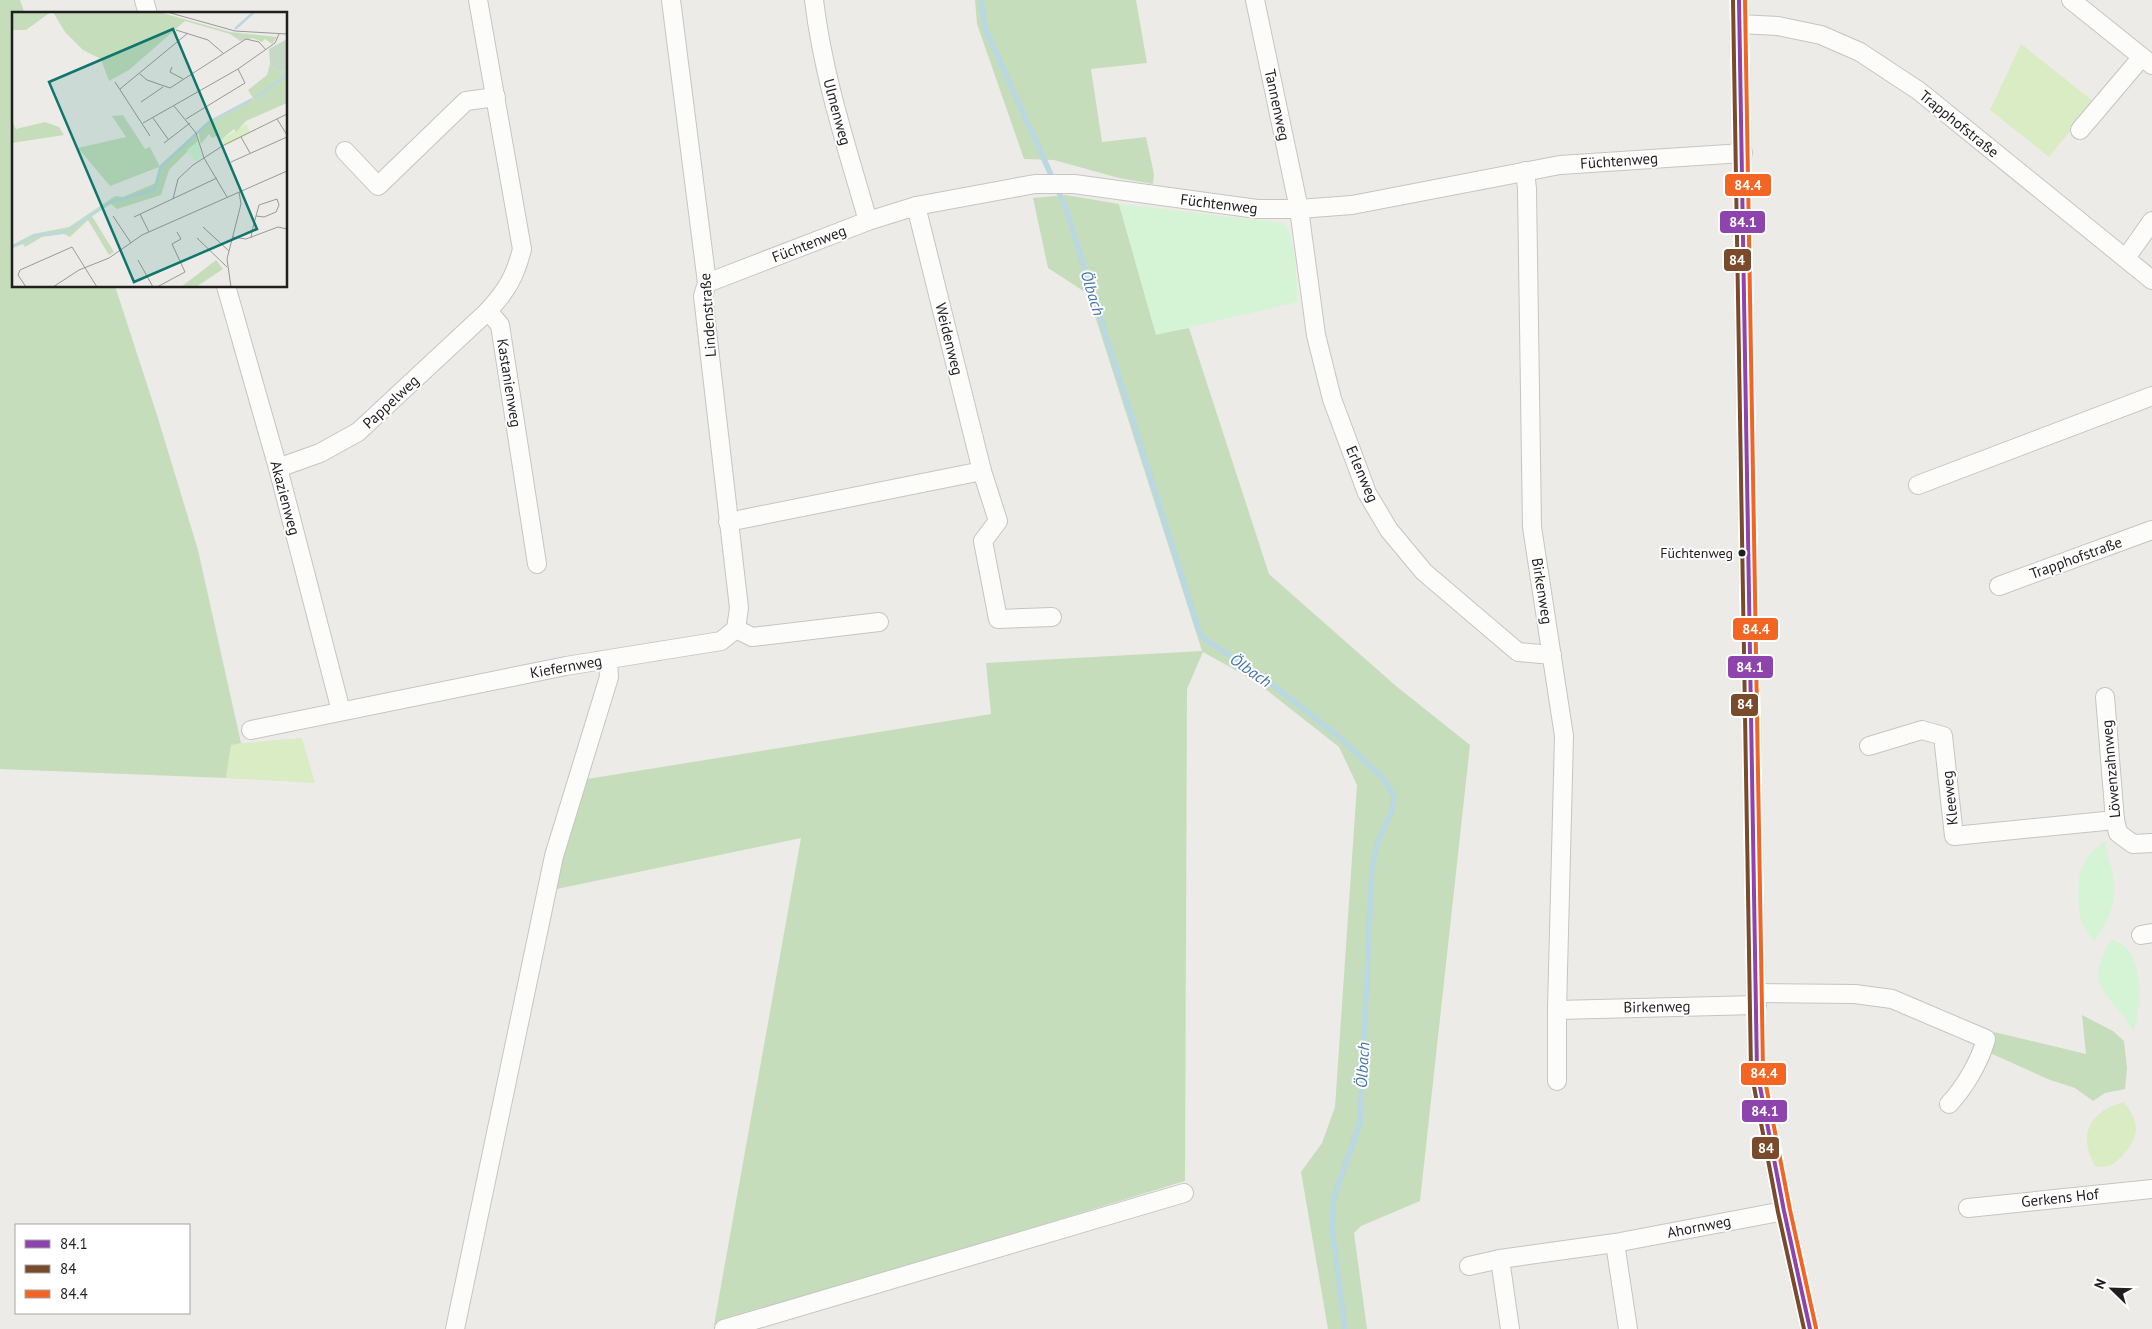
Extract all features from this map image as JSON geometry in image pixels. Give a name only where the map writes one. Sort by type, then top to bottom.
[{"type":"street","points":[[478,0],[522,249],[517,271],[506,292],[488,312]]},
{"type":"street","name":"Lindenstraße","points":[[671,0],[707,282],[704,296],[739,608],[736,629]]},
{"type":"street","name":"Ulmenweg","points":[[814,0],[830,89],[868,221]]},
{"type":"street","name":"Tannenweg","points":[[1255,0],[1299,209]]},
{"type":"street","points":[[1739,0],[1757,1071],[1784,1211],[1810,1329]]},
{"type":"street","points":[[2071,0],[2146,61],[2080,130]]},
{"type":"street","name":"Trapphofstraße","points":[[1739,24],[1778,26],[1821,35],[1860,52],[1919,91],[2152,280]]},
{"type":"street","points":[[345,151],[378,186],[466,101],[496,97]]},
{"type":"street","name":"Füchtenweg","points":[[707,282],[868,221],[916,206],[1035,184],[1074,184],[1257,209],[1299,209],[1352,205],[1566,164],[1743,152]]},
{"type":"street","name":"Birkenweg","points":[[1525,171],[1528,189],[1532,527],[1564,736],[1557,1081]]},
{"type":"street","name":"Weidenweg","points":[[916,206],[982,471],[998,521],[984,541],[998,620],[1052,617]]},
{"type":"street","name":"Erlenweg","points":[[1299,209],[1316,335],[1332,399],[1367,493],[1389,530],[1424,572],[1518,652],[1552,655]]},
{"type":"street","points":[[2126,258],[2152,221]]},
{"type":"street","name":"Akazienweg","points":[[227,288],[278,468],[341,711]]},
{"type":"street","name":"Pappelweg","points":[[278,468],[320,453],[358,432],[488,312]]},
{"type":"street","name":"Kastanienweg","points":[[488,312],[500,325],[537,564]]},
{"type":"street","points":[[1918,486],[2152,396]]},
{"type":"street","points":[[728,522],[982,471]]},
{"type":"street","name":"Trapphofstraße","points":[[1999,586],[2152,530]]},
{"type":"street","points":[[736,629],[752,637],[879,622]]},
{"type":"street","name":"Kiefernweg","points":[[251,730],[566,666],[721,641],[736,629]]},
{"type":"street","points":[[455,1329],[554,856],[609,677],[608,660]]},
{"type":"street","name":"Löwenzahnweg","points":[[2105,696],[2115,820],[2118,833],[2133,844],[2152,843]]},
{"type":"street","name":"Kleeweg","points":[[1868,746],[1922,730],[1943,736],[1954,836],[2115,820]]},
{"type":"street","name":"Birkenweg","points":[[1557,1010],[1855,994],[1892,999],[1986,1039],[1981,1055],[1956,1097],[1949,1104]]},
{"type":"street","name":"Gerkens Hof","points":[[1968,1208],[2152,1189]]},
{"type":"street","points":[[724,1329],[1184,1193]]},
{"type":"street","name":"Ahornweg","points":[[1469,1266],[1500,1259],[1615,1243],[1784,1211]]},
{"type":"street","points":[[1615,1243],[1628,1329]]},
{"type":"street","points":[[1500,1259],[1510,1329]]},
{"type":"green space","points":[[0,0],[20,0],[24,12],[12,12],[12,288],[116,288],[198,550],[241,743],[231,745],[226,778],[0,769]]},
{"type":"green space","points":[[975,0],[1136,0],[1147,63],[1091,69],[1102,142],[1146,137],[1154,174],[1153,184],[1119,178],[1054,160],[1024,159],[977,24]]},
{"type":"green space","points":[[2021,44],[2094,102],[2049,157],[1990,110]]},
{"type":"green space","points":[[1066,195],[1119,204],[1156,334],[1189,328],[1269,574],[1396,686],[1470,745],[1420,1201],[1361,1226],[1354,1233],[1367,1329],[1328,1329],[1301,1172],[1322,1143],[1335,1107],[1357,785],[1339,747],[1255,681],[1203,652],[1187,689],[1185,1181],[714,1325],[801,838],[552,890],[587,779],[991,714],[986,663],[1202,651],[1088,294],[1048,268],[1033,198]]},
{"type":"green space","points":[[1119,204],[1283,223],[1288,230],[1293,249],[1298,302],[1156,335]]},
{"type":"green space","points":[[302,738],[315,783],[226,778],[231,744]]},
{"type":"green space","points":[[2105,841],[2114,881],[2114,900],[2109,917],[2094,942],[2081,921],[2078,901],[2079,876],[2089,854]]},
{"type":"green space","points":[[2112,939],[2127,948],[2137,969],[2139,1001],[2134,1032],[2102,990],[2099,980],[2098,969]]},
{"type":"green space","points":[[2082,1015],[2113,1031],[2124,1041],[2127,1068],[2125,1089],[2105,1093],[2093,1101],[2075,1088],[2050,1080],[1990,1053],[1994,1032],[2086,1054]]},
{"type":"green space","points":[[2124,1102],[2132,1114],[2136,1127],[2134,1138],[2124,1154],[2111,1165],[2095,1166],[2087,1144],[2087,1134],[2090,1125],[2103,1111]]},
{"type":"waterway","name":"Ölbach","points":[[981,0],[985,28],[1065,206],[1199,631],[1203,638],[1260,675],[1338,736],[1382,777],[1394,796],[1393,808],[1377,844],[1372,867],[1360,1123],[1334,1197],[1332,1228],[1345,1329]]},
{"type":"transit line","name":"84","points":[[1733,0],[1751,1071],[1778,1212],[1804,1329]]},
{"type":"transit line","name":"84.1","points":[[1739,0],[1757,1071],[1784,1211],[1810,1329]]},
{"type":"transit line","name":"84.4","points":[[1745,0],[1763,1070],[1790,1210],[1816,1328]]},
{"type":"place","name":"Füchtenweg","points":[[1742,553]]}]
